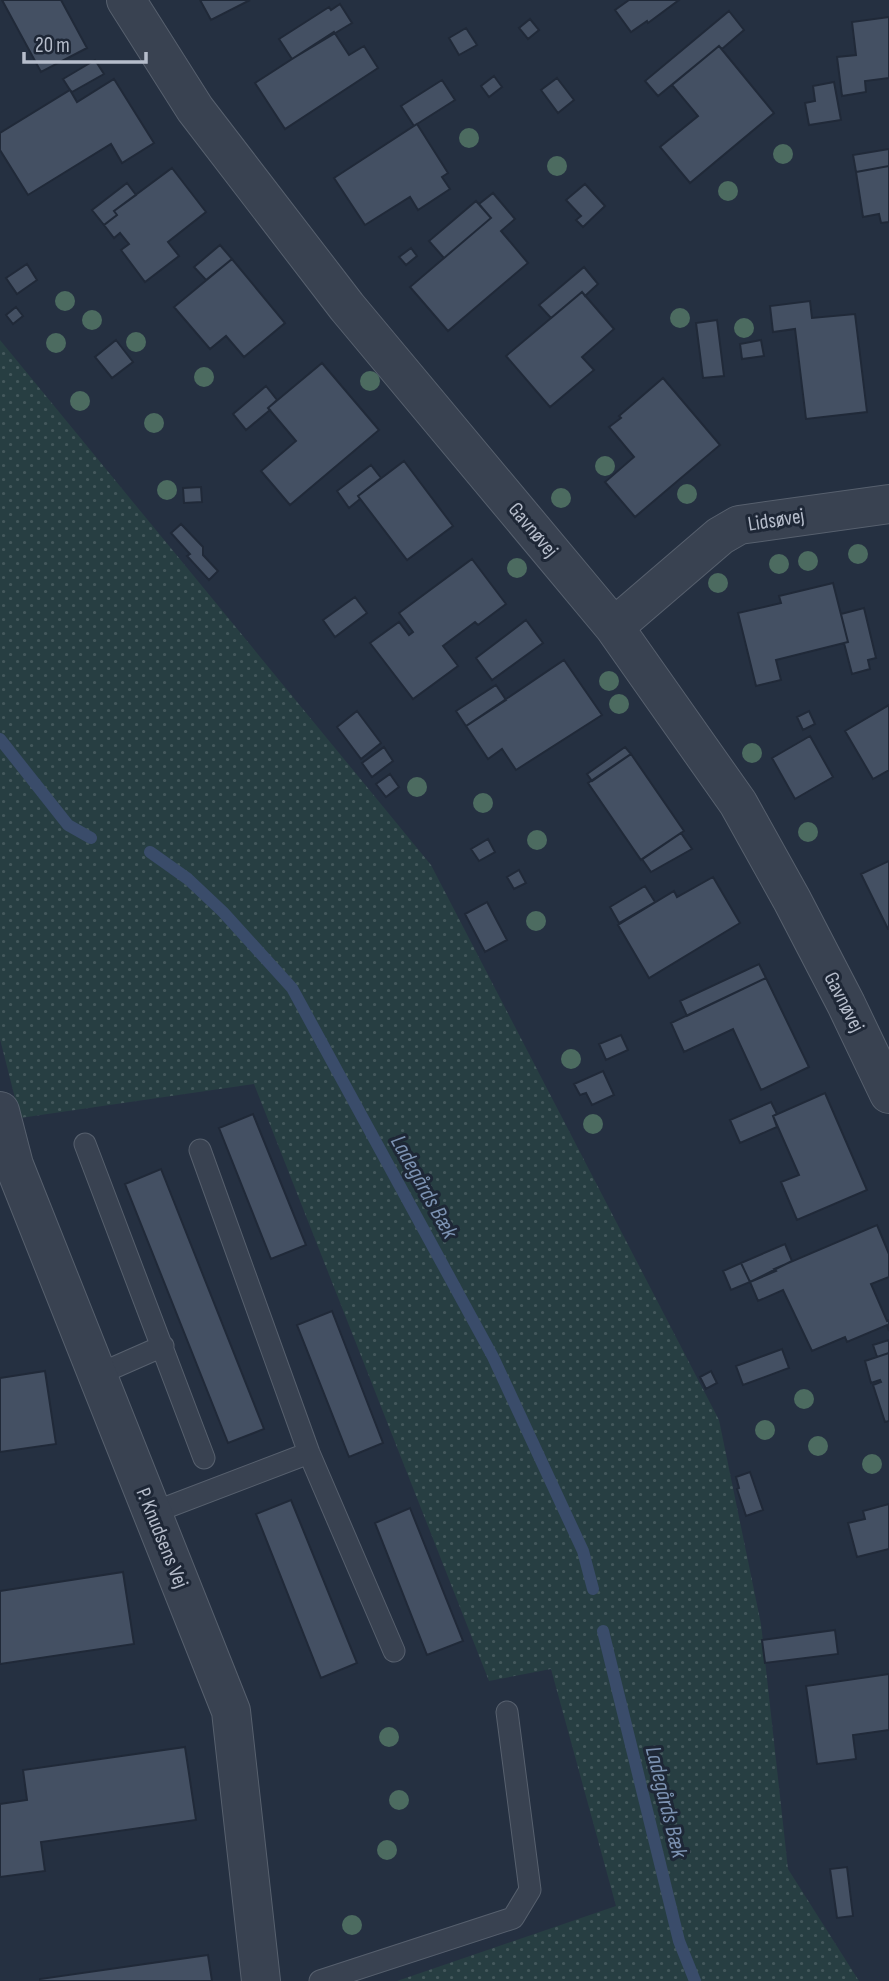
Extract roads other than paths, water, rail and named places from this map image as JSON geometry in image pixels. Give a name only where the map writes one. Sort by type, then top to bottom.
[{"type":"street","name":"Gavnøvej","points":[[126,0],[195,109],[347,307],[614,627],[738,803],[834,981],[889,1094]]},
{"type":"street","name":"Lidsøvej","points":[[614,627],[720,536],[739,525],[889,504]]},
{"type":"street","name":"P. Knudsens Vej","points":[[0,1111],[14,1165],[231,1711],[261,1981]]},
{"type":"lane","points":[[85,1144],[204,1458]]},
{"type":"lane","points":[[200,1150],[309,1453],[394,1651]]},
{"type":"lane","points":[[97,1375],[163,1346]]},
{"type":"lane","points":[[152,1513],[309,1453]]},
{"type":"lane","points":[[320,1981],[513,1917],[530,1890],[507,1712]]},
{"type":"waterway","name":"Ladegårds Bæk","points":[[0,739],[68,825],[91,838]]},
{"type":"waterway","name":"Ladegårds Bæk","points":[[150,852],[188,879],[223,912],[292,988],[493,1357],[583,1551],[593,1589]]},
{"type":"waterway","name":"Ladegårds Bæk","points":[[603,1631],[679,1941],[695,1981]]}]
